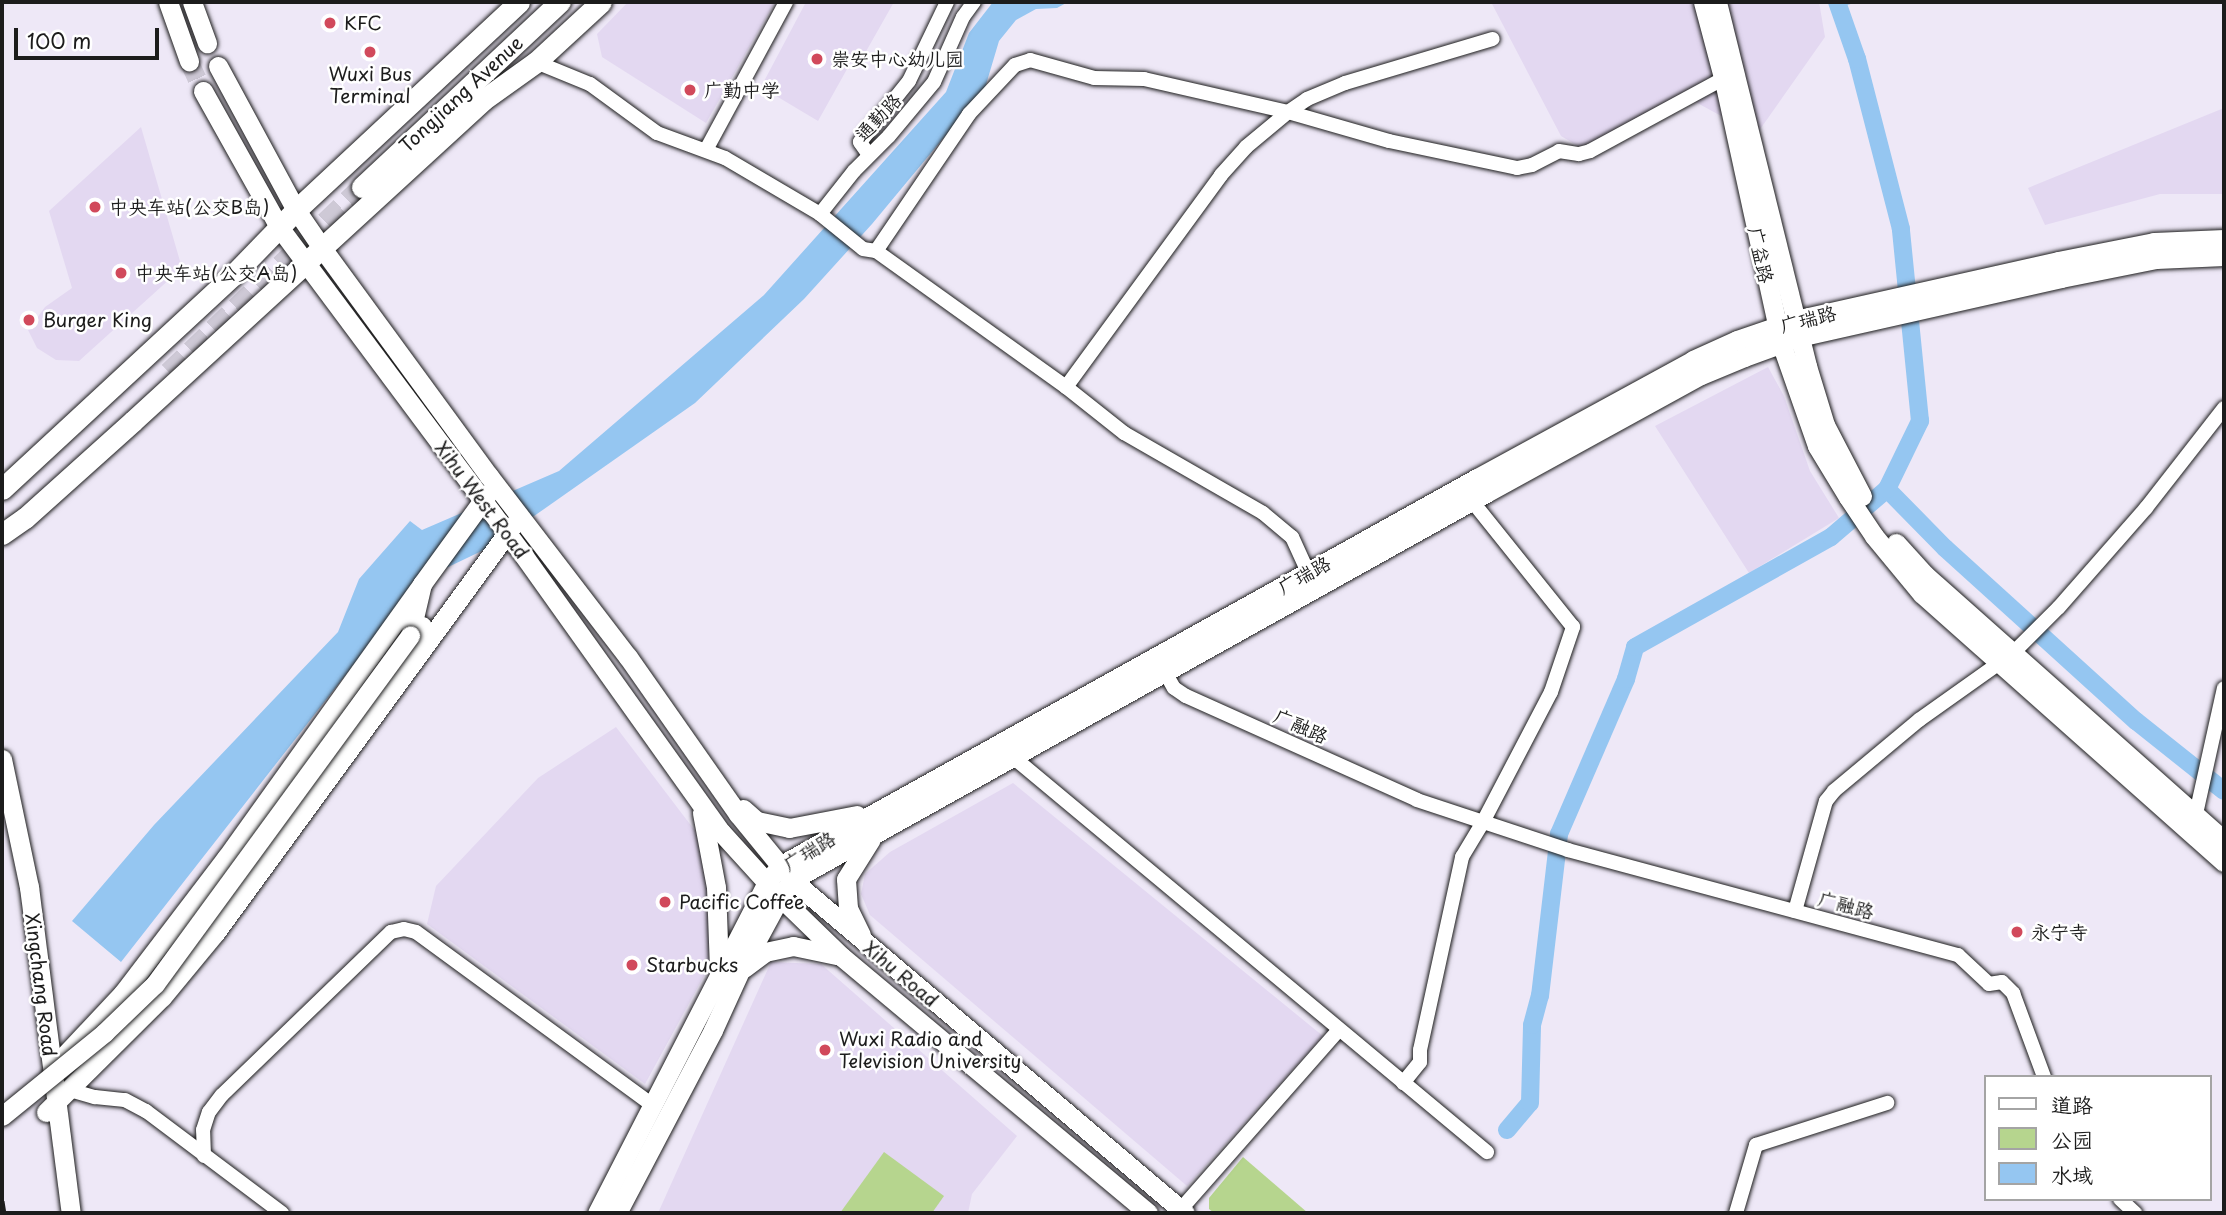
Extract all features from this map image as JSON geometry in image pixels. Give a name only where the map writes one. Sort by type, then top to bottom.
[{"type":"highway","points":[[2,489],[232,276],[296,210],[519,2]]},
{"type":"highway","name":"Tongjiang Avenue","points":[[540,2],[357,182],[560,2]]},
{"type":"highway","points":[[2,534],[35,510],[483,100],[536,62],[601,2]]},
{"type":"highway","points":[[2,501],[139,381],[254,272]]},
{"type":"highway","points":[[2,526],[169,372]]},
{"type":"main road","points":[[168,2],[189,61]]},
{"type":"main road","points":[[192,2],[207,43]]},
{"type":"main road","name":"广益路","points":[[1703,2],[1730,75]]},
{"type":"main road","name":"广益路","points":[[1717,2],[1730,75],[1817,446],[1922,594],[2006,659],[2196,816]]},
{"type":"main road","name":"Xihu West Road","points":[[218,66],[296,210],[314,255],[479,497],[699,802],[721,832],[773,889]]},
{"type":"main road","name":"Xihu West Road","points":[[203,91],[279,227],[314,255],[492,480],[628,657],[724,796],[787,873]]},
{"type":"main road","name":"广瑞路","points":[[787,873],[876,833],[1006,752],[1693,360],[1788,331],[1945,296],[2154,242],[2224,239]]},
{"type":"main road","name":"广瑞路","points":[[1945,296],[2156,259],[2224,256]]},
{"type":"main road","name":"广瑞路","points":[[597,1213],[654,1106],[718,976],[773,889],[787,873],[885,808],[1006,752],[1165,673],[1311,580],[1472,501],[1701,375],[1788,331]]},
{"type":"main road","points":[[46,1071],[124,993],[226,858],[422,584],[492,480]]},
{"type":"main road","points":[[58,1102],[162,997],[215,933],[451,605],[520,516]]},
{"type":"main road","points":[[410,635],[422,584]]},
{"type":"main road","points":[[2,1116],[104,1033],[155,984],[410,635],[451,605]]},
{"type":"main road","name":"Xingchang Road","points":[[2,759],[29,887],[46,1071]]},
{"type":"main road","points":[[724,796],[757,821],[789,828],[885,808]]},
{"type":"main road","points":[[699,802],[716,887],[720,927],[718,976]]},
{"type":"main road","points":[[2196,816],[2224,840]]},
{"type":"main road","points":[[2196,816],[2224,862]]},
{"type":"main road","name":"Xingchang Road","points":[[2,824],[46,1071],[58,1102],[71,1213]]},
{"type":"main road","points":[[866,945],[854,922],[845,894],[846,879],[876,833]]},
{"type":"main road","name":"Xihu Road","points":[[787,873],[866,945],[1183,1211]]},
{"type":"main road","name":"广瑞路","points":[[617,1213],[713,1030],[773,889]]},
{"type":"main road","name":"Xihu Road","points":[[773,889],[842,957],[1148,1213]]},
{"type":"main road","points":[[740,971],[765,953],[793,946],[823,950],[842,957]]},
{"type":"main road","name":"Xingchang Road","points":[[58,1102],[58,1213]]},
{"type":"street","points":[[706,150],[786,2]]},
{"type":"street","points":[[869,155],[860,142],[909,81],[947,2]]},
{"type":"street","name":"通勤路","points":[[820,215],[934,82],[963,17],[974,2]]},
{"type":"street","points":[[1066,387],[1221,175],[1246,147],[1288,112],[1307,99],[1345,83],[1493,39]]},
{"type":"street","points":[[870,250],[969,114],[1015,65],[1030,61],[1094,78],[1144,79],[1288,112],[1389,141],[1517,168],[1532,165],[1559,151],[1579,154],[1590,151],[1730,75]]},
{"type":"street","points":[[536,62],[590,84],[657,133],[683,145],[706,150],[820,215],[1066,387],[1124,433],[1263,513],[1292,537],[1311,580]]},
{"type":"street","points":[[1795,911],[1826,801],[1919,720],[2006,659],[2059,607],[2146,508],[2224,408]]},
{"type":"street","points":[[1403,1083],[1420,1062],[1420,1050],[1462,857],[1551,692],[1573,627],[1472,501]]},
{"type":"street","name":"广融路","points":[[1165,673],[1174,688],[1186,696],[1417,800],[1568,850],[1958,955],[1989,984],[2002,982],[2013,993],[2043,1075]]},
{"type":"street","points":[[2196,816],[2224,688]]},
{"type":"street","points":[[1006,752],[1487,1152]]},
{"type":"street","points":[[204,1156],[206,1121],[222,1096],[391,932],[404,929],[416,932],[654,1106]]},
{"type":"street","points":[[1183,1211],[1339,1030]]},
{"type":"street","points":[[58,1102],[95,1097],[125,1100],[146,1111],[282,1213]]},
{"type":"street","points":[[1736,1213],[1756,1145],[1887,1103]]},
{"type":"street","points":[[2122,1201],[2135,1213]]},
{"type":"shaded area","name":"广勤中学","points":[[628,2],[775,2],[706,123],[602,57],[597,34]]},
{"type":"shaded area","name":"崇安中心幼儿园","points":[[806,2],[894,2],[864,55],[851,62],[818,121],[761,87]]},
{"type":"shaded area","points":[[1491,2],[1819,2],[1825,37],[1756,135],[1690,99],[1583,149],[1561,136]]},
{"type":"shaded area","points":[[2224,108],[2224,194],[2160,194],[2045,225],[2028,188]]},
{"type":"shaded area","points":[[141,127],[182,268],[79,361],[56,360],[37,348],[28,330],[45,307],[72,288],[49,211]]},
{"type":"shaded area","points":[[1768,367],[1784,396],[1810,471],[1839,518],[1749,573],[1655,426]]},
{"type":"shaded area","points":[[616,727],[702,840],[715,936],[710,965],[645,1084],[427,924],[436,886],[538,778]]},
{"type":"shaded area","points":[[1013,783],[1323,1036],[1187,1186],[870,915],[861,894],[865,874],[890,852]]},
{"type":"shaded area","name":"Wuxi Radio and Television University","points":[[771,962],[821,964],[1017,1136],[972,1194],[968,1213],[658,1213]]},
{"type":"green space","points":[[884,1152],[944,1196],[932,1213],[840,1213]]},
{"type":"green space","points":[[1243,1157],[1308,1213],[1214,1213],[1209,1209],[1209,1198]]},
{"type":"water","points":[[993,2],[1068,2],[1057,8],[1036,9],[1016,20],[999,41],[985,88],[872,224],[804,299],[695,403],[490,547],[419,581],[121,962],[72,921],[154,825],[338,632],[359,579],[410,521],[422,530],[559,471],[764,295],[946,92],[969,33]]},
{"type":"waterway","points":[[1507,1130],[1530,1103],[1532,1025],[1540,996],[1559,834],[1626,679],[1635,647],[1831,537],[1887,489],[1920,421],[1901,229],[1857,59],[1837,2]]},
{"type":"waterway","points":[[1838,5],[1850,2]]},
{"type":"waterway","points":[[1887,489],[1945,548],[2136,721],[2224,791]]},
{"type":"tunnel","points":[[189,61],[203,91]]},
{"type":"tunnel","points":[[169,372],[362,187]]},
{"type":"railway","points":[[2,1201],[4,1213]]},
{"type":"place","name":"KFC","points":[[330,23]]},
{"type":"place","name":"Wuxi Bus Terminal","points":[[370,52]]},
{"type":"place","name":"崇安中心幼儿园","points":[[817,59]]},
{"type":"place","name":"广勤中学","points":[[690,90]]},
{"type":"place","name":"中央车站(公交B岛)","points":[[95,207]]},
{"type":"place","name":"中央车站(公交A岛)","points":[[121,273]]},
{"type":"place","name":"Burger King","points":[[29,320]]},
{"type":"place","name":"Pacific Coffee","points":[[665,902]]},
{"type":"place","name":"永宁寺","points":[[2017,932]]},
{"type":"place","name":"Starbucks","points":[[632,965]]},
{"type":"place","name":"Wuxi Radio and Television University","points":[[825,1050]]}]
